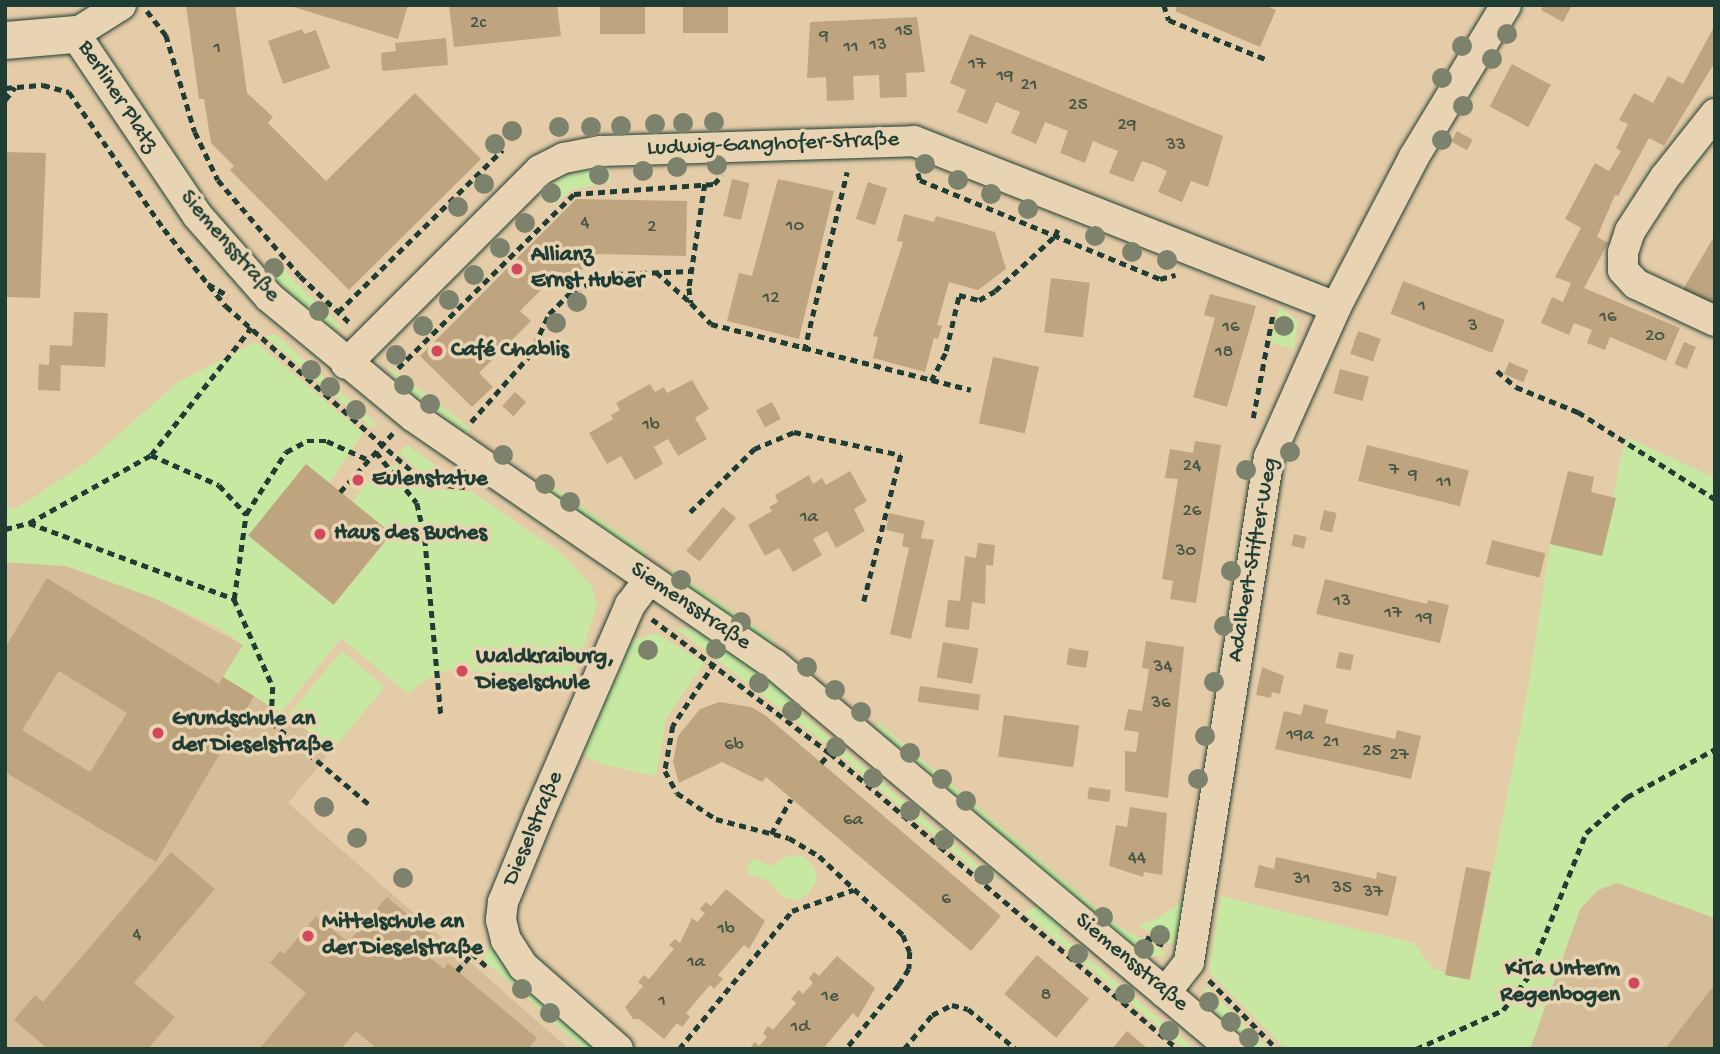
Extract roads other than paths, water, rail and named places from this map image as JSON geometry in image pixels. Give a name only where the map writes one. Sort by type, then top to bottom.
[{"type":"street","name":"Berliner Platz","points":[[5,40],[75,34],[121,5]]},
{"type":"street","name":"Adalbert-Stifter-Weg","points":[[1165,993],[1189,962],[1265,470],[1336,306],[1414,157],[1506,5]]},
{"type":"street","name":"Berliner Platz","points":[[75,34],[158,161]]},
{"type":"street","points":[[1715,114],[1665,177],[1630,231],[1623,252],[1623,270],[1636,284],[1715,321]]},
{"type":"street","name":"Ludwig-Ganghofer-Straße","points":[[346,364],[540,170],[582,153],[914,141],[1336,306]]},
{"type":"street","name":"Siemensstraße","points":[[158,161],[197,215],[270,297],[346,364],[414,417],[774,664],[844,720],[1232,1049]]},
{"type":"street","name":"Dieselstraße","points":[[618,1049],[523,966],[506,940],[501,920],[518,864],[630,605],[649,580]]},
{"type":"place","name":"Allianz Ernst Huber","points":[[517,269]]},
{"type":"place","name":"Café Chablis","points":[[437,351]]},
{"type":"place","name":"Eulenstatue","points":[[358,480]]},
{"type":"place","name":"Haus des Buches","points":[[320,534]]},
{"type":"place","name":"Waldkraiburg, Dieselschule","points":[[462,671]]},
{"type":"place","name":"Grundschule an der Dieselstraße","points":[[158,733]]},
{"type":"place","name":"Mittelschule an der Dieselstraße","points":[[308,936]]},
{"type":"place","name":"KiTa Unterm Regenbogen","points":[[1634,983]]}]
